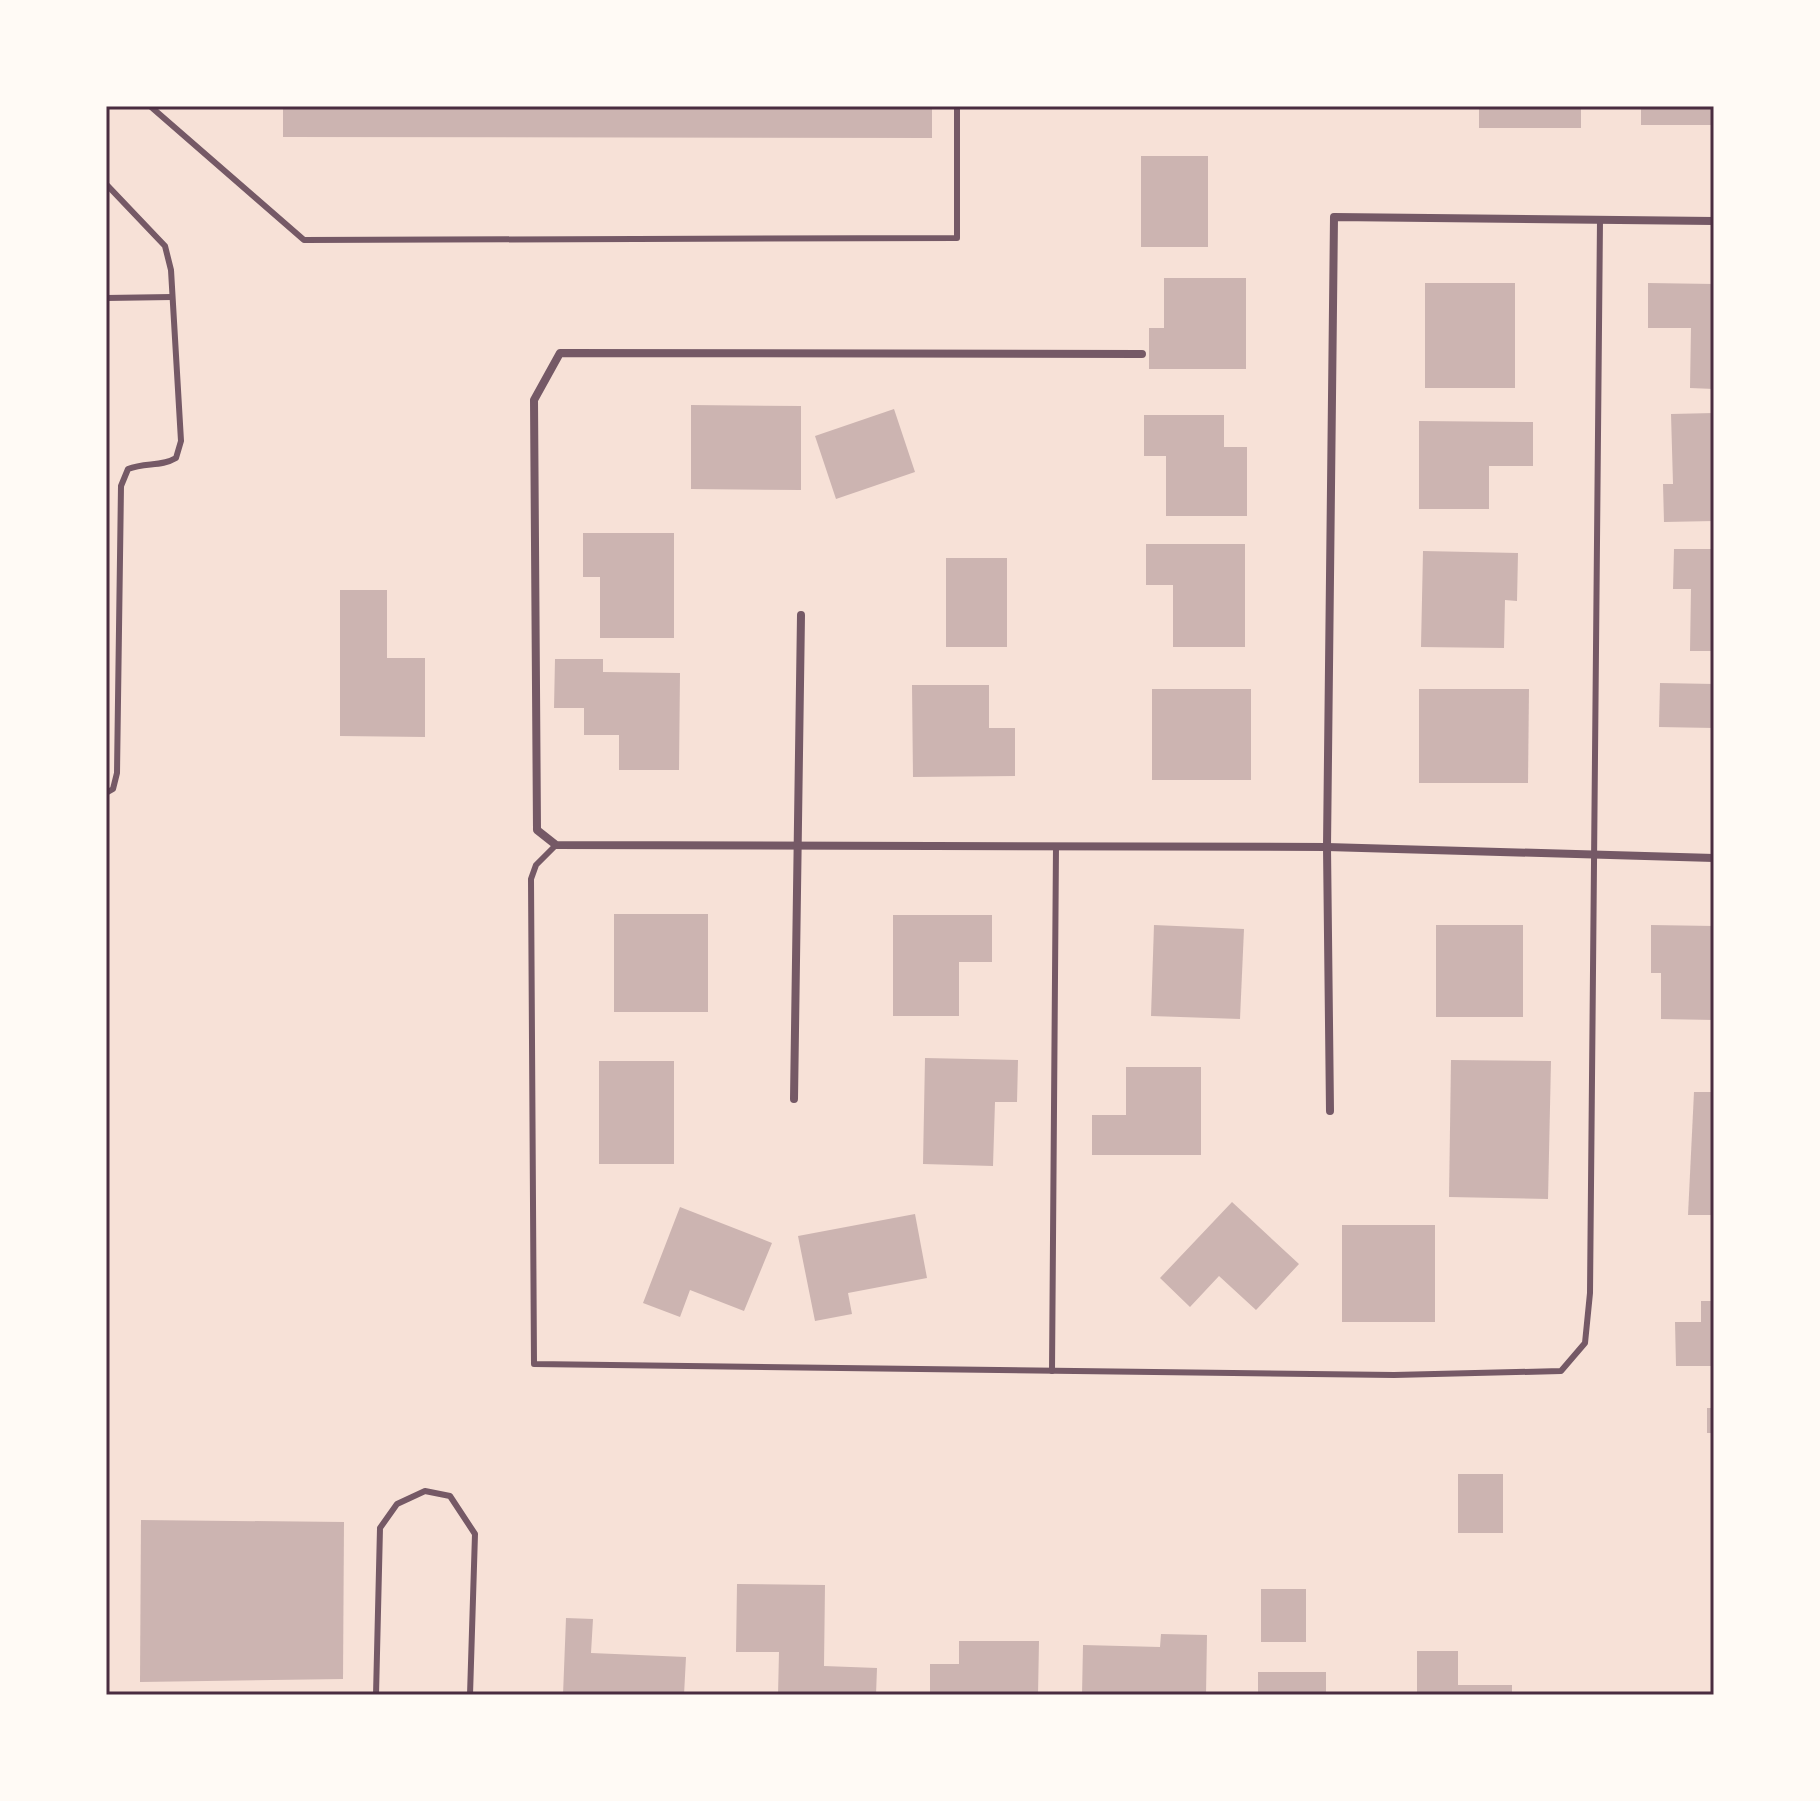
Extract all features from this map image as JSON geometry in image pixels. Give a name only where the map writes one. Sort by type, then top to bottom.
[{"type":"street","points":[[1330,1111],[1327,847],[1334,217],[1714,221]]},
{"type":"street","points":[[1142,354],[560,353],[534,400],[537,830],[556,845],[1327,847],[1714,858]]},
{"type":"street","points":[[794,1099],[801,615]]},
{"type":"lane","points":[[150,106],[304,240],[957,238],[957,106]]},
{"type":"lane","points":[[106,184],[165,246],[172,297],[181,441],[176,458],[166,464],[141,463],[128,469],[121,486],[117,773],[113,789],[106,793]]},
{"type":"lane","points":[[556,845],[536,865],[531,879],[534,1364],[1394,1375],[1561,1371],[1585,1343],[1590,1293],[1600,220]]},
{"type":"lane","points":[[106,298],[172,297]]},
{"type":"lane","points":[[1052,1371],[1056,846]]},
{"type":"lane","points":[[376,1695],[380,1528],[397,1504],[425,1491],[450,1496],[475,1534],[470,1695]]},
{"type":"building","points":[[283,106],[932,106],[932,138],[283,137]]},
{"type":"building","points":[[1479,106],[1581,106],[1581,128],[1479,128]]},
{"type":"building","points":[[1641,106],[1714,106],[1714,125],[1641,125]]},
{"type":"building","points":[[1141,156],[1208,156],[1208,247],[1141,247]]},
{"type":"building","points":[[1164,278],[1246,278],[1246,369],[1149,369],[1149,328],[1164,328]]},
{"type":"building","points":[[1425,283],[1515,283],[1515,388],[1425,388]]},
{"type":"building","points":[[1648,283],[1714,284],[1714,389],[1690,388],[1691,328],[1648,328]]},
{"type":"building","points":[[691,405],[801,406],[801,490],[691,489]]},
{"type":"building","points":[[894,409],[915,472],[836,499],[815,436]]},
{"type":"building","points":[[1714,413],[1714,521],[1664,522],[1663,484],[1673,484],[1671,414]]},
{"type":"building","points":[[1144,415],[1224,415],[1224,447],[1247,447],[1247,516],[1166,516],[1166,456],[1144,456]]},
{"type":"building","points":[[1419,421],[1533,422],[1533,466],[1489,466],[1489,509],[1419,509]]},
{"type":"building","points":[[583,533],[674,533],[674,638],[600,638],[600,577],[583,577]]},
{"type":"building","points":[[1146,544],[1245,544],[1245,647],[1173,647],[1173,585],[1146,585]]},
{"type":"building","points":[[1674,549],[1714,549],[1714,651],[1690,651],[1691,589],[1673,589]]},
{"type":"building","points":[[1423,551],[1518,553],[1517,601],[1505,600],[1504,648],[1421,647]]},
{"type":"building","points":[[946,558],[1007,558],[1007,647],[946,647]]},
{"type":"building","points":[[340,590],[387,590],[387,658],[425,658],[425,737],[340,736]]},
{"type":"building","points":[[555,659],[603,659],[603,672],[680,673],[679,770],[619,770],[619,735],[584,735],[584,708],[554,708]]},
{"type":"building","points":[[1660,683],[1714,684],[1714,728],[1659,727]]},
{"type":"building","points":[[912,685],[989,685],[989,728],[1015,728],[1015,776],[913,777]]},
{"type":"building","points":[[1152,689],[1251,689],[1251,780],[1152,780]]},
{"type":"building","points":[[1419,689],[1529,689],[1528,783],[1419,783]]},
{"type":"building","points":[[614,914],[708,914],[708,1012],[614,1012]]},
{"type":"building","points":[[893,915],[992,915],[992,962],[959,962],[959,1016],[893,1016]]},
{"type":"building","points":[[1154,925],[1244,929],[1240,1019],[1151,1016]]},
{"type":"building","points":[[1436,925],[1523,925],[1523,1017],[1436,1017]]},
{"type":"building","points":[[1651,925],[1714,926],[1714,1020],[1661,1019],[1661,973],[1651,973]]},
{"type":"building","points":[[925,1058],[1018,1060],[1017,1102],[995,1102],[993,1166],[923,1164]]},
{"type":"building","points":[[1451,1060],[1551,1061],[1548,1199],[1449,1197]]},
{"type":"building","points":[[599,1061],[674,1061],[674,1164],[599,1164]]},
{"type":"building","points":[[1126,1067],[1201,1067],[1201,1155],[1092,1155],[1092,1115],[1126,1115]]},
{"type":"building","points":[[1694,1092],[1714,1092],[1714,1215],[1688,1215]]},
{"type":"building","points":[[1232,1202],[1299,1264],[1256,1310],[1219,1276],[1190,1307],[1160,1278]]},
{"type":"building","points":[[680,1207],[772,1243],[744,1311],[690,1290],[680,1317],[643,1303]]},
{"type":"building","points":[[915,1214],[927,1278],[848,1293],[852,1314],[815,1321],[798,1236]]},
{"type":"building","points":[[1342,1225],[1435,1225],[1435,1322],[1342,1322]]},
{"type":"building","points":[[1701,1301],[1714,1301],[1714,1366],[1676,1366],[1675,1322],[1701,1322]]},
{"type":"building","points":[[1707,1408],[1714,1408],[1714,1433],[1707,1433]]},
{"type":"building","points":[[1458,1474],[1503,1474],[1503,1533],[1458,1533]]},
{"type":"building","points":[[141,1520],[344,1522],[343,1679],[140,1682]]},
{"type":"building","points":[[737,1584],[825,1585],[824,1666],[877,1668],[876,1695],[778,1695],[779,1652],[736,1652]]},
{"type":"building","points":[[1261,1589],[1306,1589],[1306,1642],[1261,1642]]},
{"type":"building","points":[[566,1618],[593,1619],[591,1653],[686,1657],[684,1695],[563,1695]]},
{"type":"building","points":[[1161,1634],[1207,1635],[1206,1695],[1082,1695],[1083,1645],[1160,1647]]},
{"type":"building","points":[[959,1641],[1039,1641],[1038,1695],[930,1695],[930,1664],[959,1664]]},
{"type":"building","points":[[1417,1651],[1458,1651],[1458,1685],[1512,1685],[1512,1695],[1417,1695]]},
{"type":"building","points":[[1258,1672],[1326,1672],[1326,1695],[1258,1695]]}]
